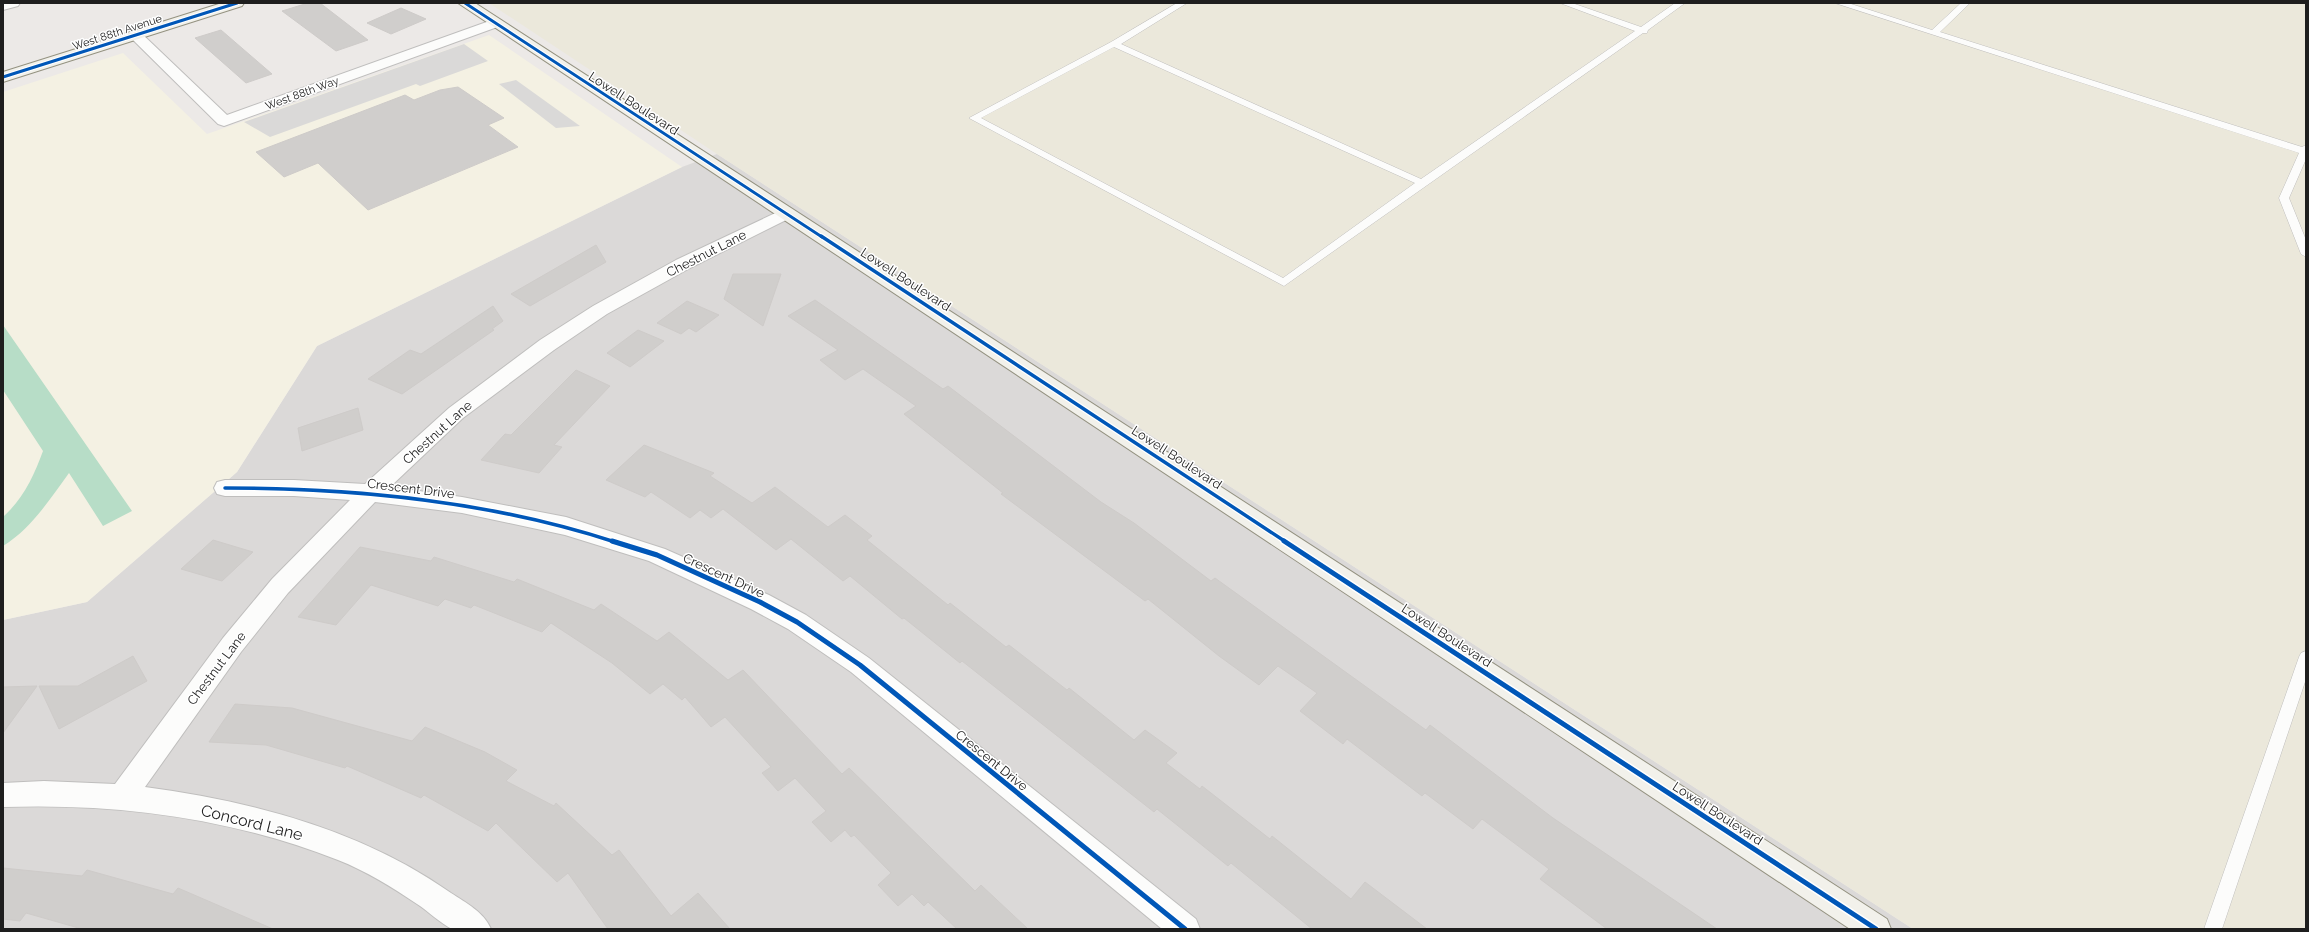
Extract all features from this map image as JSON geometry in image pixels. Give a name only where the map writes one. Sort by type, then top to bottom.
[{"type":"street","points":[[3,6],[13,3]]},
{"type":"street","name":"West 88th Avenue","points":[[3,77],[237,3]]},
{"type":"street","name":"Lowell Boulevard","points":[[465,3],[786,213],[1864,926]]},
{"type":"street","name":"West 88th Way","points":[[135,35],[224,121],[496,23]]},
{"type":"street","name":"Chestnut Lane","points":[[121,798],[232,645],[280,586],[370,493],[456,413],[547,345],[640,287],[786,213]]},
{"type":"street","name":"Crescent Drive","points":[[225,488],[294,488],[370,493],[462,505],[566,526],[657,555],[760,602],[797,622],[860,665],[1185,929]]},
{"type":"street","name":"Concord Lane","points":[[3,795],[61,794],[121,798],[190,806],[292,829],[372,860],[441,900],[476,929]]},
{"type":"lane","points":[[1183,3],[1114,44],[974,118],[1284,283],[1422,183],[1681,3]]},
{"type":"lane","points":[[1564,3],[1644,30]]},
{"type":"lane","points":[[1839,3],[2305,150],[2284,198],[2306,254]]},
{"type":"lane","points":[[1934,33],[1966,3]]},
{"type":"lane","points":[[1114,44],[1422,183]]},
{"type":"lane","points":[[2295,226],[2306,229]]},
{"type":"lane","points":[[2213,929],[2306,657]]},
{"type":"shaded area","points":[[489,3],[2306,3],[2306,929],[1913,929],[717,154]]},
{"type":"shaded area","points":[[489,35],[682,167],[317,346],[237,472],[87,602],[3,620],[3,92],[123,53],[207,134]]},
{"type":"shaded area","points":[[464,44],[488,61],[420,86],[416,84],[270,137],[244,122]]},
{"type":"shaded area","points":[[516,80],[580,126],[556,128],[499,84]]},
{"type":"shaded area","points":[[717,154],[1913,929],[3,929],[3,620],[87,602],[237,472],[317,346],[682,167]]},
{"type":"green space","points":[[3,325],[132,511],[103,526],[69,473],[31,522],[3,546],[3,517],[16,503],[27,487],[43,451],[3,390]]},
{"type":"building","points":[[308,3],[320,3],[368,40],[336,51],[282,11]]},
{"type":"building","points":[[401,8],[426,19],[391,34],[367,23]]},
{"type":"building","points":[[221,30],[272,74],[246,83],[195,38]]},
{"type":"building","points":[[458,87],[504,118],[488,125],[518,147],[368,210],[318,163],[284,177],[256,152],[405,95],[414,100],[440,90]]},
{"type":"building","points":[[596,245],[606,262],[530,306],[511,294]]},
{"type":"building","points":[[733,274],[781,274],[763,326],[724,299]]},
{"type":"building","points":[[815,300],[943,389],[948,386],[1101,502],[1134,523],[1211,581],[1215,578],[1426,730],[1430,725],[1553,818],[1717,929],[1607,929],[1540,879],[1549,869],[1482,819],[1473,829],[1425,793],[1422,796],[1347,739],[1343,744],[1300,711],[1317,693],[1278,666],[1259,685],[1219,656],[1148,599],[1145,601],[1001,494],[1003,493],[904,414],[916,406],[863,369],[845,380],[820,360],[838,350],[788,316]]},
{"type":"building","points":[[687,301],[719,315],[696,332],[689,328],[681,334],[657,323]]},
{"type":"building","points":[[493,306],[503,321],[492,329],[494,330],[402,394],[368,379],[410,350],[421,354]]},
{"type":"building","points":[[638,330],[664,341],[630,367],[607,353]]},
{"type":"building","points":[[576,370],[610,386],[554,445],[562,447],[539,473],[481,460],[505,434],[511,435]]},
{"type":"building","points":[[358,408],[363,430],[302,451],[298,428]]},
{"type":"building","points":[[644,445],[714,473],[710,476],[752,503],[775,487],[828,527],[845,515],[872,536],[867,540],[948,605],[950,603],[1006,647],[1009,645],[1067,690],[1069,688],[1134,740],[1145,730],[1177,753],[1166,763],[1200,789],[1202,786],[1270,839],[1272,836],[1351,899],[1365,882],[1427,929],[1312,929],[1231,863],[1228,866],[1157,809],[1154,812],[962,661],[960,663],[904,618],[902,619],[850,576],[843,581],[791,539],[776,550],[723,509],[711,518],[700,510],[690,518],[651,492],[645,497],[606,480]]},
{"type":"building","points":[[213,540],[253,552],[222,581],[181,569]]},
{"type":"building","points":[[360,547],[431,561],[434,557],[514,582],[517,579],[594,610],[601,604],[657,641],[669,632],[728,680],[743,670],[842,774],[849,768],[975,891],[981,885],[1028,929],[957,929],[928,902],[924,906],[912,894],[898,906],[878,885],[891,873],[854,835],[851,837],[845,830],[831,842],[812,822],[826,811],[795,778],[778,791],[762,773],[771,767],[725,717],[711,727],[685,697],[682,700],[663,684],[650,694],[612,663],[551,623],[542,632],[474,605],[471,608],[445,599],[438,606],[371,585],[336,625],[298,617]]},
{"type":"building","points":[[133,656],[147,681],[59,729],[39,686],[78,686]]},
{"type":"building","points":[[37,686],[3,733],[3,687]]},
{"type":"building","points":[[235,704],[292,708],[412,741],[425,727],[485,752],[517,770],[506,781],[554,806],[556,803],[612,855],[619,850],[671,916],[698,893],[730,929],[608,929],[568,873],[557,882],[496,823],[488,831],[424,795],[421,798],[347,766],[345,768],[266,745],[209,742]]},
{"type":"building","points":[[3,868],[82,876],[87,870],[173,894],[178,888],[273,929],[82,929],[26,913],[20,921],[3,919]]},
{"type":"cycle path","points":[[3,77],[237,3]]},
{"type":"cycle path","points":[[465,3],[1876,929]]},
{"type":"cycle path","points":[[225,488],[294,488],[370,493],[462,505],[566,526],[657,555],[760,602],[797,622],[860,665],[1185,929]]}]
